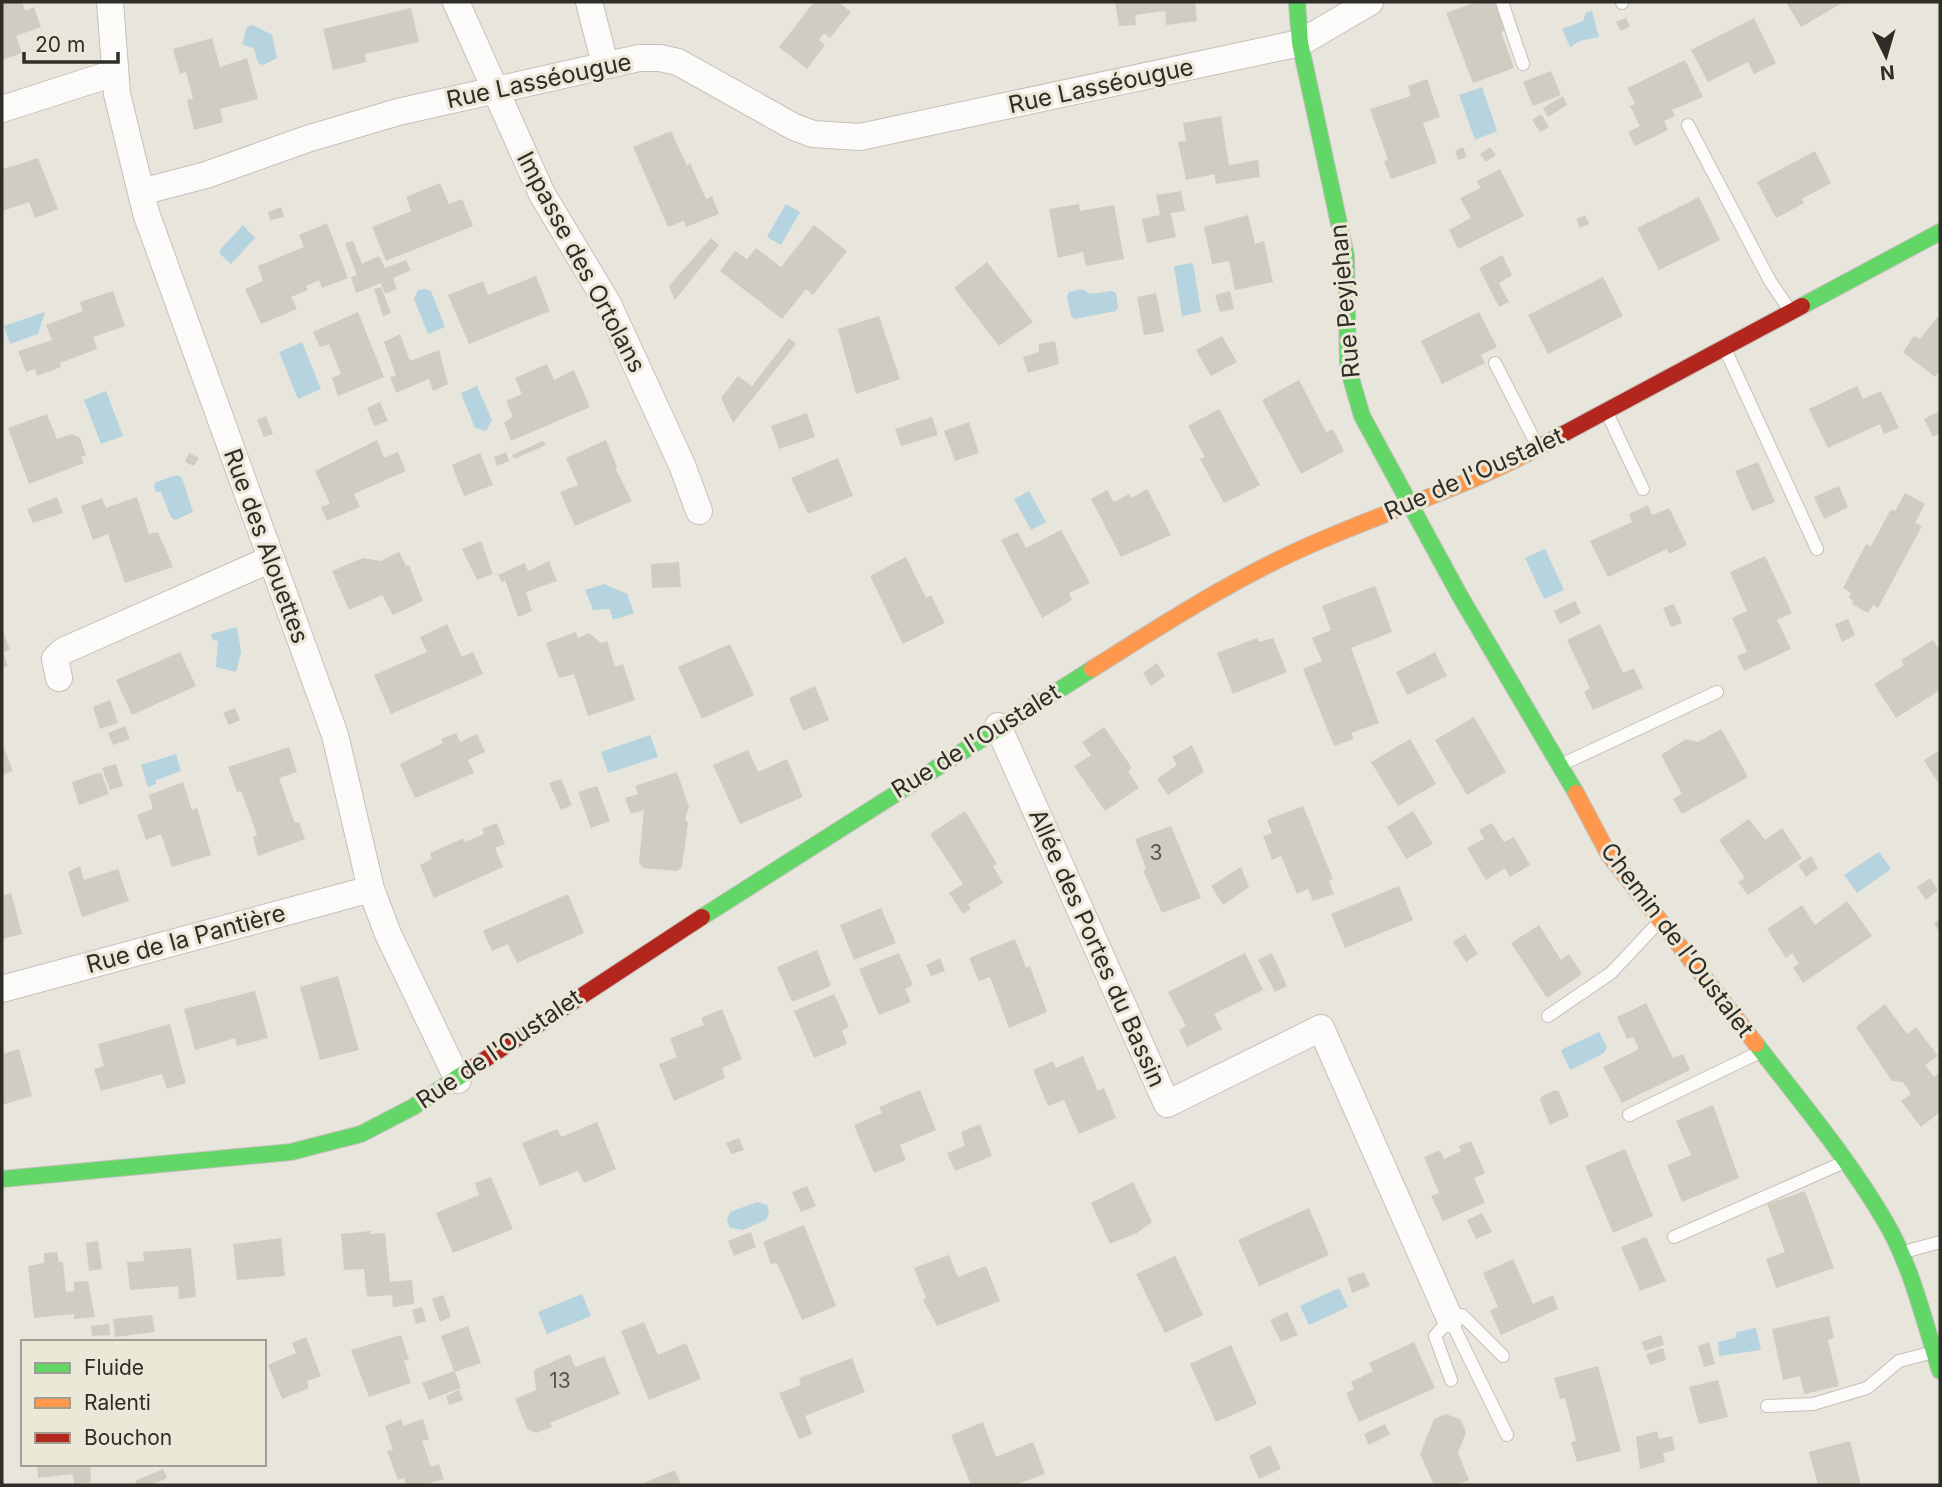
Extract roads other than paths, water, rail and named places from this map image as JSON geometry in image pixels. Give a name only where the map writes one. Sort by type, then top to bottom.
[{"type":"street","name":"Rue des Alouettes","points":[[110,2],[114,73],[122,120],[141,192],[335,736],[371,889],[388,934],[458,1080]]},
{"type":"street","name":"Impasse des Ortolans","points":[[456,2],[542,194],[608,304],[682,465],[699,511]]},
{"type":"street","points":[[589,2],[605,64]]},
{"type":"street","name":"Rue Peyjehan","points":[[1297,2],[1300,43],[1346,256],[1347,352],[1353,394],[1367,427],[1411,506]]},
{"type":"street","name":"Rue Lasséougue","points":[[141,192],[206,175],[349,126],[605,64],[660,58],[678,62],[794,127],[846,138],[1300,43],[1370,2]]},
{"type":"street","points":[[2,109],[114,73]]},
{"type":"street","name":"Rue de l'Oustalet","points":[[2,1179],[261,1157],[325,1146],[388,1121],[458,1080],[599,982],[998,726],[1211,594],[1323,538],[1411,506],[1538,448],[1940,232]]},
{"type":"street","name":"Chemin de l'Oustalet","points":[[1411,506],[1561,764],[1609,855],[1846,1162],[1885,1221],[1901,1253],[1938,1351],[1940,1371]]},
{"type":"street","points":[[59,678],[55,659],[63,652],[271,559]]},
{"type":"street","name":"Allée des Portes du Bassin","points":[[998,726],[1167,1104],[1321,1028],[1450,1319]]},
{"type":"street","name":"Rue de la Pantière","points":[[2,989],[371,889]]},
{"type":"lane","points":[[1502,2],[1523,64]]},
{"type":"lane","points":[[1688,125],[1770,281],[1791,312]]},
{"type":"lane","points":[[1724,348],[1817,549]]},
{"type":"lane","points":[[1495,363],[1538,448]]},
{"type":"lane","points":[[1606,411],[1643,489]]},
{"type":"lane","points":[[1561,764],[1717,692]]},
{"type":"lane","points":[[1548,1016],[1611,973],[1660,922]]},
{"type":"lane","points":[[1629,1115],[1762,1051]]},
{"type":"lane","points":[[1674,1237],[1846,1162]]},
{"type":"lane","points":[[1901,1253],[1940,1242]]},
{"type":"lane","points":[[1451,1380],[1435,1336],[1450,1319],[1462,1315],[1503,1356]]},
{"type":"lane","points":[[1450,1319],[1507,1435]]},
{"type":"lane","points":[[1767,1406],[1813,1404],[1867,1388],[1899,1361],[1938,1351]]},
{"type":"water","points":[[1592,11],[1599,37],[1580,41],[1570,47],[1562,29],[1583,21],[1586,13]]},
{"type":"water","points":[[253,25],[272,35],[277,58],[263,65],[258,63],[254,49],[242,44],[247,27]]},
{"type":"water","points":[[1482,87],[1497,131],[1475,140],[1459,95]]},
{"type":"water","points":[[786,204],[800,212],[781,245],[767,237]]},
{"type":"water","points":[[243,225],[255,238],[231,264],[220,254],[220,250]]},
{"type":"water","points":[[1193,263],[1201,312],[1182,316],[1174,266]]},
{"type":"water","points":[[1082,289],[1090,294],[1112,291],[1116,293],[1116,311],[1075,319],[1071,316],[1067,296],[1069,292]]},
{"type":"water","points":[[418,290],[431,291],[445,327],[428,334],[414,299]]},
{"type":"water","points":[[45,312],[38,334],[10,344],[4,326]]},
{"type":"water","points":[[302,342],[321,389],[298,399],[279,352]]},
{"type":"water","points":[[477,386],[492,420],[486,431],[475,428],[461,393]]},
{"type":"water","points":[[106,391],[123,436],[101,444],[84,400]]},
{"type":"water","points":[[177,475],[182,478],[193,512],[175,520],[171,517],[161,492],[156,492],[154,486],[156,482]]},
{"type":"water","points":[[1029,491],[1046,522],[1031,530],[1014,499]]},
{"type":"water","points":[[1545,549],[1564,590],[1544,599],[1525,558]]},
{"type":"water","points":[[604,584],[627,594],[634,613],[613,620],[610,609],[593,610],[585,590]]},
{"type":"water","points":[[237,627],[241,652],[236,672],[216,667],[218,641],[213,640],[211,634]]},
{"type":"water","points":[[650,735],[658,757],[608,773],[601,752]]},
{"type":"water","points":[[176,754],[181,771],[156,780],[156,784],[148,787],[141,765]]},
{"type":"water","points":[[1879,852],[1891,869],[1857,893],[1844,875]]},
{"type":"water","points":[[1599,1032],[1607,1047],[1604,1053],[1570,1070],[1561,1050]]},
{"type":"water","points":[[757,1202],[767,1205],[769,1211],[766,1220],[743,1230],[730,1228],[727,1221],[730,1212]]},
{"type":"water","points":[[1339,1288],[1348,1307],[1309,1325],[1300,1306]]},
{"type":"water","points":[[582,1294],[591,1316],[547,1334],[538,1312]]},
{"type":"water","points":[[1756,1328],[1761,1350],[1719,1356],[1718,1342],[1735,1338],[1737,1332]]}]
